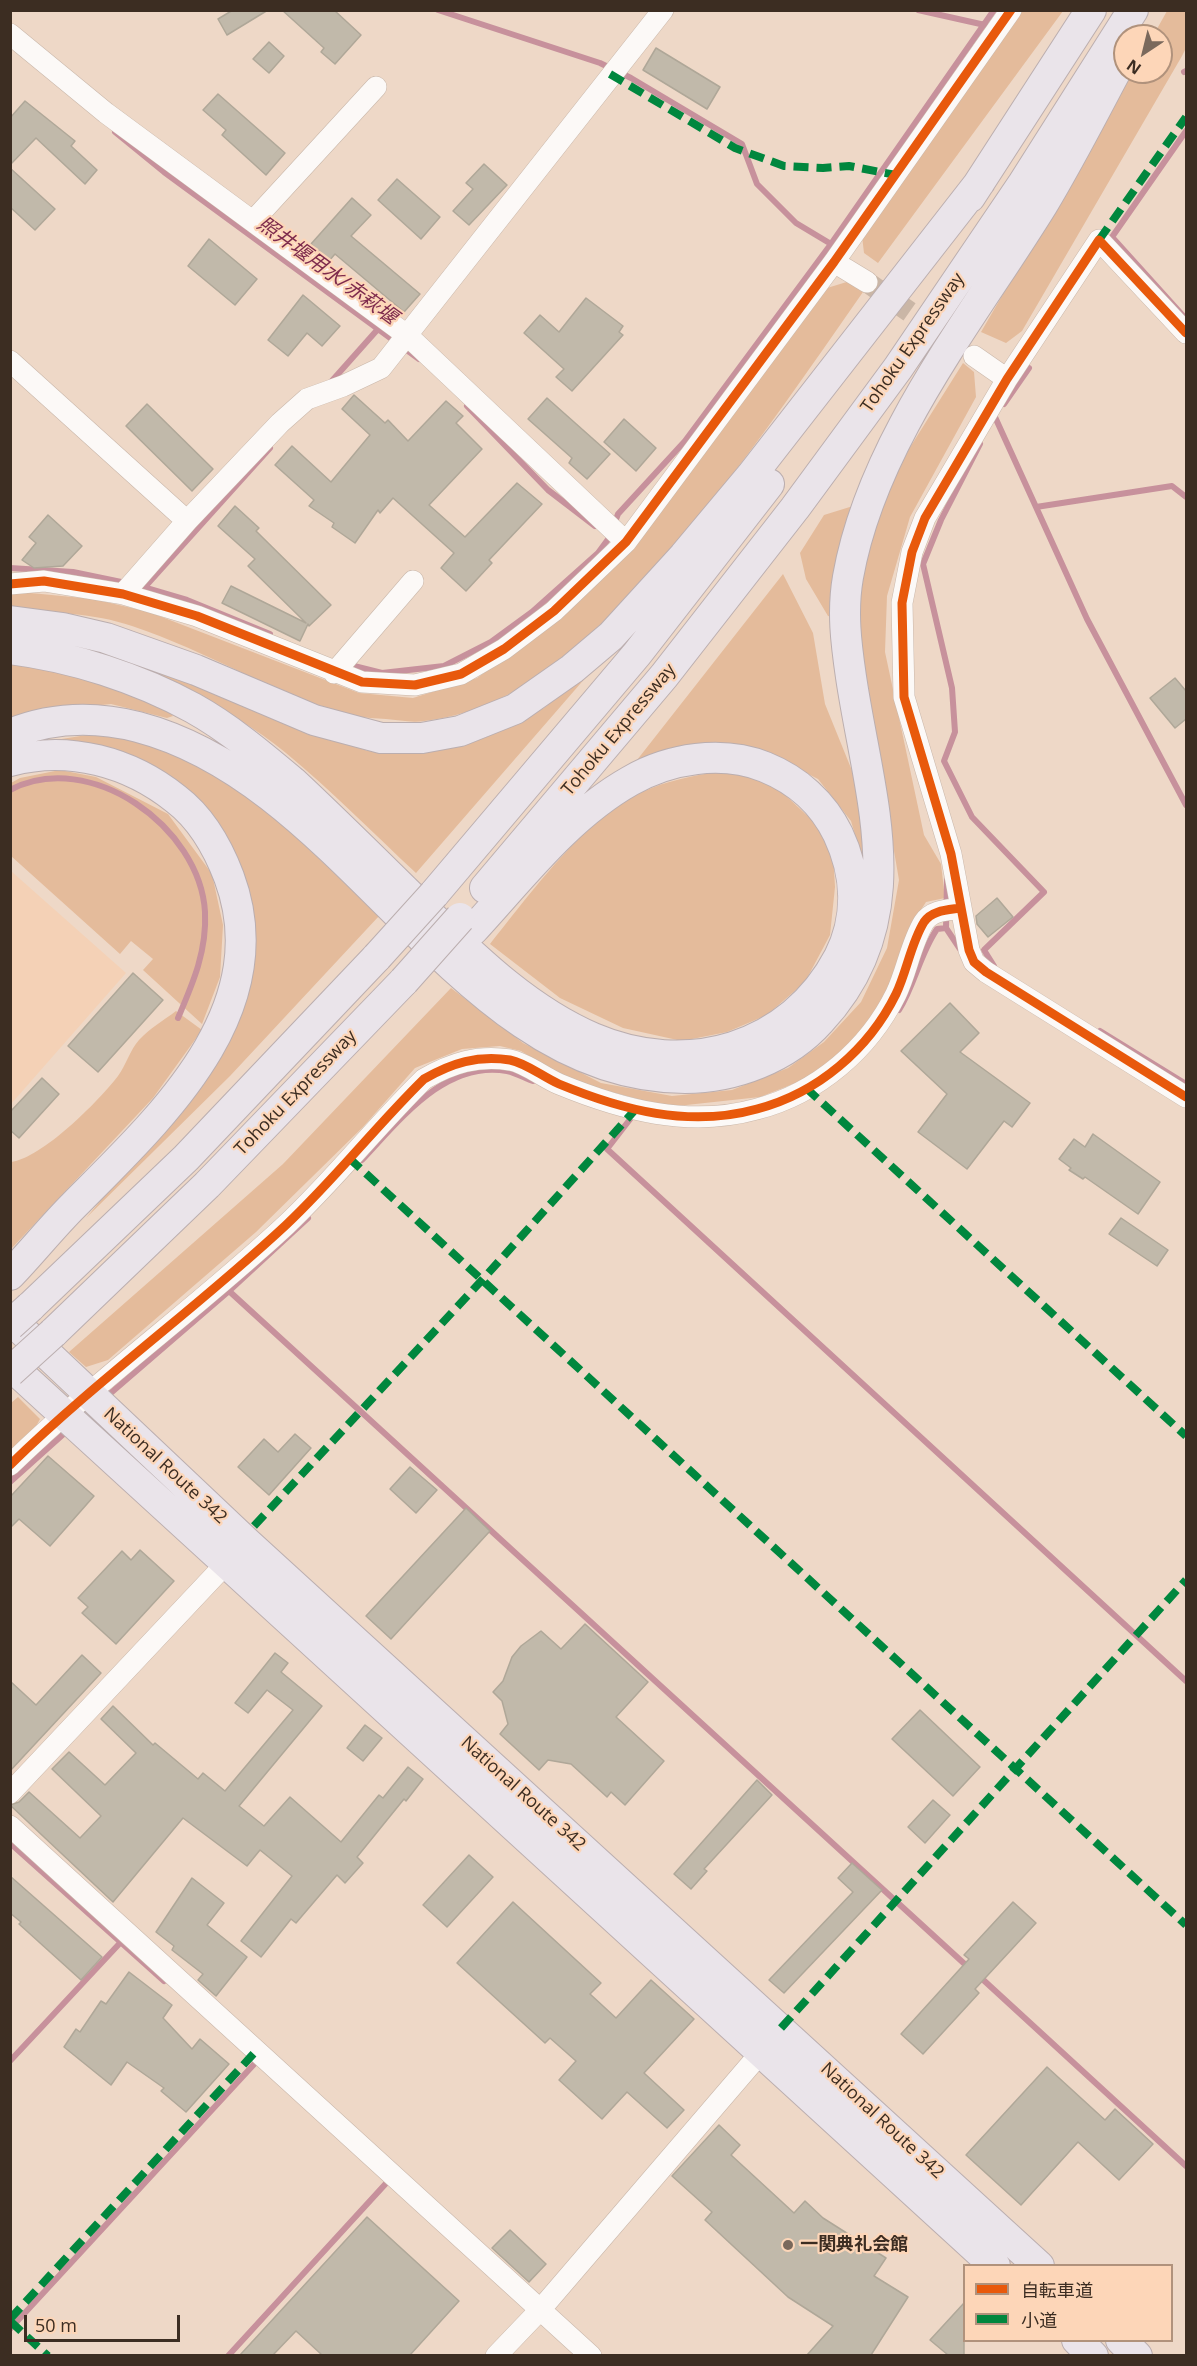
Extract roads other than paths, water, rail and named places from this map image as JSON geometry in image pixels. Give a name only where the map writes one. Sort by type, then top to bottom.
[{"type":"highway","name":"Tohoku Expressway","points":[[17,1317],[186,1158],[377,957],[434,894],[637,654],[766,488],[874,340],[1091,10]]},
{"type":"highway","name":"Tohoku Expressway","points":[[10,1372],[207,1185],[410,987],[467,924],[795,508],[898,368],[1016,194],[1133,10]]},
{"type":"highway","points":[[1141,24],[1148,10]]},
{"type":"highway","points":[[10,734],[34,724],[81,719],[123,723],[166,735],[208,753],[245,776],[284,805],[328,843],[468,981],[527,1026],[563,1047],[600,1064],[664,1078],[708,1078],[740,1070],[781,1052],[813,1029],[833,1007],[854,976],[868,947],[877,910],[879,853],[844,630],[847,584],[858,534],[872,494],[927,387],[1046,199],[1113,76]]},
{"type":"highway","points":[[10,621],[63,628],[106,638],[196,670],[314,720],[381,738],[422,738],[460,731],[515,709],[572,669],[611,636],[684,556],[751,476],[980,182]]},
{"type":"highway","points":[[10,650],[32,652],[118,675],[195,709],[264,758],[293,782],[484,966],[560,1021],[592,1038],[624,1049],[686,1056],[711,1052],[769,1033],[794,1016],[816,993],[847,939],[853,909],[854,880],[846,849],[832,820],[801,788],[783,775],[752,762],[722,758],[691,759],[665,765],[630,780],[599,802],[467,924]]},
{"type":"highway","points":[[10,761],[56,755],[93,758],[125,767],[156,782],[183,804],[205,830],[222,860],[234,891],[240,920],[240,953],[234,990],[224,1022],[184,1085],[130,1149],[68,1211],[10,1275]]},
{"type":"highway","name":"National Route 342","points":[[17,1317],[87,1392],[246,1542],[1038,2264]]},
{"type":"highway","name":"National Route 342","points":[[10,1365],[994,2264]]},
{"type":"highway","points":[[1079,2342],[1093,2355]]},
{"type":"highway","points":[[1123,2342],[1137,2355]]},
{"type":"street","points":[[123,594],[187,521],[280,423],[307,399],[343,386],[381,368],[663,10]]},
{"type":"street","points":[[10,584],[44,581],[123,594],[197,616],[334,673],[362,682],[415,685],[461,674],[504,649],[554,611],[627,542],[834,262],[1011,10]]},
{"type":"street","points":[[10,34],[106,113],[408,336],[627,542]]},
{"type":"street","points":[[253,221],[376,87]]},
{"type":"street","points":[[1186,333],[1099,240],[1007,379],[925,518],[912,552],[902,603],[904,697],[951,854],[969,950],[974,962],[986,972],[1186,1097]]},
{"type":"street","points":[[834,262],[867,282]]},
{"type":"street","points":[[974,356],[1007,379]]},
{"type":"street","points":[[10,361],[187,521]]},
{"type":"street","points":[[334,673],[413,581]]},
{"type":"street","points":[[10,1465],[87,1392],[195,1305],[286,1225],[404,1097],[432,1074],[450,1064],[475,1059],[512,1060],[559,1084],[634,1111],[689,1118],[757,1110],[806,1088],[837,1069],[859,1049],[873,1033],[896,993],[924,921],[935,912],[961,908]]},
{"type":"street","points":[[10,1793],[246,1542]]},
{"type":"street","points":[[10,1826],[591,2355]]},
{"type":"street","points":[[496,2355],[540,2310],[763,2052],[781,2028]]},
{"type":"waterway","points":[[438,10],[600,63],[631,78],[742,144],[757,184],[796,223],[831,244]]},
{"type":"waterway","points":[[918,10],[985,25]]},
{"type":"waterway","points":[[346,664],[382,673],[444,666],[491,642],[532,612],[598,553],[609,538],[618,514],[685,441],[831,244],[994,10]]},
{"type":"waterway","points":[[1186,131],[1112,237],[1186,319]]},
{"type":"waterway","name":"照井堰用水/赤萩堰","points":[[115,132],[164,172],[419,359]]},
{"type":"waterway","points":[[330,383],[378,329]]},
{"type":"waterway","points":[[1004,404],[1029,368],[1022,364]]},
{"type":"waterway","name":"照井堰用水/赤萩堰","points":[[467,406],[548,490],[595,526]]},
{"type":"waterway","points":[[995,417],[1087,619],[1186,805]]},
{"type":"waterway","points":[[980,444],[941,520],[923,564],[952,688],[955,732],[944,761],[972,817],[1044,892],[984,950],[994,966]]},
{"type":"waterway","points":[[144,588],[270,448]]},
{"type":"waterway","points":[[1036,507],[1172,486],[1186,497]]},
{"type":"waterway","points":[[10,568],[73,572],[126,583]]},
{"type":"waterway","points":[[136,585],[187,600],[270,634]]},
{"type":"waterway","points":[[10,790],[41,780],[74,779],[106,788],[136,803],[162,825],[184,851],[198,881],[205,912],[205,926],[198,966],[178,1018]]},
{"type":"waterway","name":"照井堰用水/赤萩堰","points":[[947,880],[946,928],[962,952]]},
{"type":"waterway","points":[[899,1010],[931,939],[937,929],[946,928]]},
{"type":"waterway","points":[[1100,1031],[1186,1084]]},
{"type":"waterway","points":[[362,1160],[408,1111],[425,1096],[444,1084],[464,1075],[485,1070],[507,1071],[533,1081]]},
{"type":"waterway","points":[[631,1118],[607,1149],[1186,1681]]},
{"type":"waterway","points":[[105,1398],[229,1291],[308,1218]]},
{"type":"waterway","points":[[229,1291],[969,1968]]},
{"type":"waterway","points":[[10,1482],[68,1430]]},
{"type":"waterway","points":[[10,1843],[164,1981]]},
{"type":"waterway","points":[[10,2061],[120,1943]]},
{"type":"waterway","points":[[979,1976],[1186,2166]]},
{"type":"waterway","points":[[10,2329],[257,2061],[254,2058]]},
{"type":"waterway","points":[[228,2356],[390,2179]]},
{"type":"tunnel","points":[[867,282],[938,332]]},
{"type":"place","name":"一関典礼会館","points":[[788,2245]]}]
